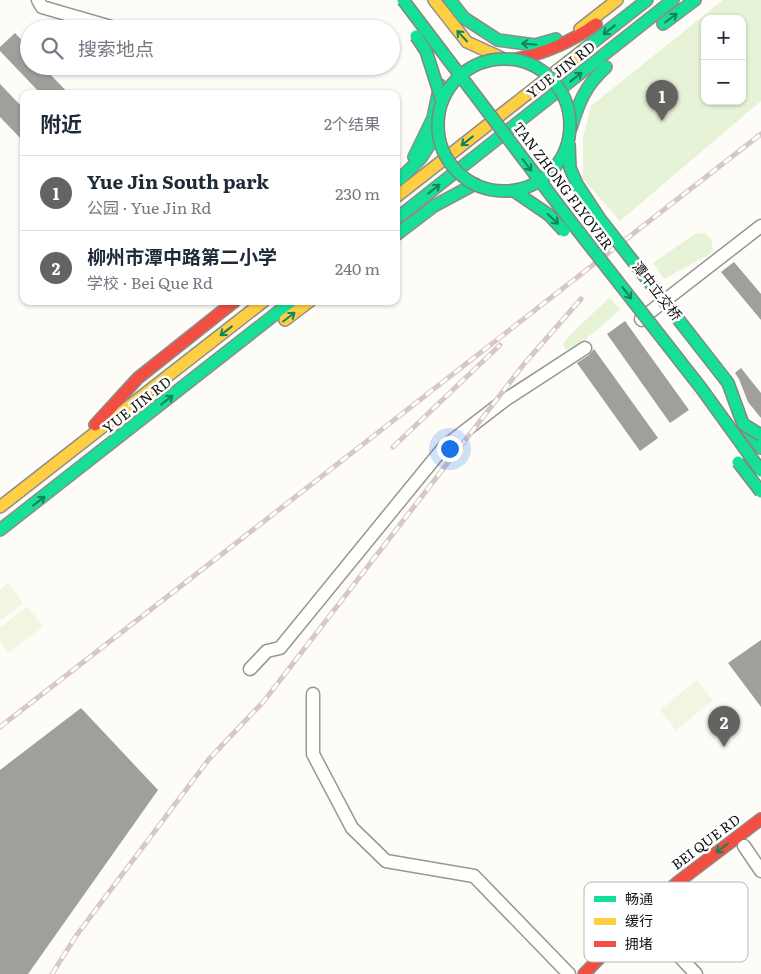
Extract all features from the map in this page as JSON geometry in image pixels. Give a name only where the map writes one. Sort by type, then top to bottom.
[{"type":"main road","name":"潭中立交桥","points":[[416,0],[552,181],[761,448]]},
{"type":"main road","points":[[434,0],[467,42],[502,58]]},
{"type":"main road","points":[[450,0],[464,18],[498,40],[535,45],[575,33],[617,0]]},
{"type":"main road","points":[[627,0],[568,43],[539,55],[516,59],[502,58],[490,60],[465,70],[447,90],[442,101],[438,115],[438,132],[442,148],[450,163],[461,175],[475,184],[494,189],[514,191],[535,204],[560,226],[645,335]]},
{"type":"main road","name":"YUE JIN RD","points":[[400,194],[647,0]]},
{"type":"main road","name":"YUE JIN RD","points":[[400,216],[673,0]]},
{"type":"main road","points":[[656,30],[695,0]]},
{"type":"main road","points":[[398,2],[426,51],[442,101]]},
{"type":"main road","points":[[398,2],[428,40],[441,78],[433,118],[413,160],[400,170]]},
{"type":"main road","name":"TAN ZHONG FLYOVER","points":[[398,2],[700,388],[761,471]]},
{"type":"main road","points":[[624,53],[591,81],[582,95],[571,128],[569,141],[570,168],[577,184],[600,219],[728,383],[742,424],[761,435]]},
{"type":"main road","points":[[516,59],[538,68],[556,84],[568,105],[571,128]]},
{"type":"main road","points":[[400,179],[412,169],[430,147],[438,132]]},
{"type":"main road","points":[[514,191],[538,182],[549,174],[558,165],[569,141]]},
{"type":"main road","points":[[400,232],[434,206],[475,184]]},
{"type":"main road","points":[[68,455],[138,378],[229,305]]},
{"type":"main road","points":[[68,455],[128,392],[236,305]]},
{"type":"main road","name":"YUE JIN RD","points":[[0,507],[259,305]]},
{"type":"main road","name":"YUE JIN RD","points":[[0,530],[287,305]]},
{"type":"main road","points":[[230,364],[305,305]]},
{"type":"main road","points":[[700,406],[706,414],[734,433],[738,462],[761,492]]},
{"type":"main road","points":[[79,469],[147,429]]},
{"type":"main road","name":"BEI QUE RD","points":[[678,882],[761,819]]},
{"type":"main road","name":"BEI QUE RD","points":[[697,882],[756,838]]},
{"type":"main road","name":"BEI QUE RD","points":[[584,974],[595,962]]},
{"type":"main road","name":"BEI QUE RD","points":[[598,974],[610,962]]},
{"type":"street","points":[[38,0],[42,7],[87,20]]},
{"type":"street","points":[[761,226],[641,319],[761,478]]},
{"type":"street","points":[[659,306],[761,435]]},
{"type":"street","points":[[250,669],[266,651],[280,648],[444,447],[505,400],[585,348]]},
{"type":"street","points":[[714,416],[734,401]]},
{"type":"street","points":[[313,694],[313,754],[352,828],[386,861],[474,876],[569,974]]},
{"type":"street","points":[[744,846],[761,871]]},
{"type":"street","points":[[685,962],[696,974]]},
{"type":"green space","points":[[723,0],[761,0],[761,101],[620,221],[583,179],[583,137],[591,106],[701,18],[701,105],[746,105],[746,15],[704,15]]},
{"type":"green space","points":[[705,233],[711,239],[713,249],[710,254],[664,279],[653,263],[695,234]]},
{"type":"green space","points":[[610,297],[620,310],[573,350],[565,349],[563,344],[569,336]]},
{"type":"green space","points":[[8,583],[23,603],[0,621],[0,590]]},
{"type":"green space","points":[[27,607],[43,626],[9,653],[0,642],[0,628]]},
{"type":"green space","points":[[697,680],[713,700],[676,730],[660,710]]},
{"type":"building","points":[[15,33],[20,38],[20,72],[0,51],[0,47]]},
{"type":"building","points":[[23,75],[51,75],[65,90],[37,90]]},
{"type":"building","points":[[0,84],[20,105],[20,138],[0,117]]},
{"type":"building","points":[[734,262],[761,294],[761,320],[721,272]]},
{"type":"building","points":[[625,321],[689,410],[670,423],[607,334]]},
{"type":"building","points":[[594,349],[658,438],[640,451],[577,363]]},
{"type":"building","points":[[741,368],[761,393],[761,418],[748,402],[735,373]]},
{"type":"building","points":[[761,640],[761,707],[728,663]]},
{"type":"building","points":[[81,708],[158,790],[28,974],[0,974],[0,770]]},
{"type":"railway","points":[[0,727],[761,134]]},
{"type":"railway","points":[[52,974],[76,936],[209,759],[264,701],[524,364],[581,299]]},
{"type":"railway","points":[[393,447],[500,345]]},
{"type":"traffic: fast","points":[[403,0],[572,223],[701,388],[761,471]]},
{"type":"traffic: fast","points":[[450,0],[464,18],[498,40],[535,45],[556,39]]},
{"type":"traffic: fast","points":[[582,51],[647,0]]},
{"type":"traffic: fast","points":[[400,216],[673,0]]},
{"type":"traffic: fast","points":[[663,24],[695,0]]},
{"type":"traffic: fast","points":[[416,36],[426,51],[442,101]]},
{"type":"traffic: fast","points":[[504,59],[517,60],[529,64],[551,78],[565,100],[569,112],[570,125],[569,138],[565,150],[551,172],[529,186],[517,190],[504,191],[491,190],[479,186],[457,172],[443,150],[439,138],[438,125],[439,112],[443,100],[457,78],[479,64],[491,60],[504,59]]},
{"type":"traffic: fast","points":[[571,128],[577,110],[588,88],[606,67]]},
{"type":"traffic: fast","points":[[414,157],[433,118],[440,85]]},
{"type":"traffic: fast","points":[[400,179],[421,158],[438,132]]},
{"type":"traffic: fast","points":[[569,143],[570,168],[577,184],[600,219],[728,383],[743,424],[761,435]]},
{"type":"traffic: fast","points":[[400,232],[434,206],[475,184]]},
{"type":"traffic: fast","points":[[514,191],[549,215],[564,231]]},
{"type":"traffic: fast","points":[[0,530],[287,305]]},
{"type":"traffic: fast","points":[[743,424],[761,448]]},
{"type":"traffic: fast","points":[[738,462],[761,492]]},
{"type":"traffic: slow","points":[[434,0],[467,42],[502,58]]},
{"type":"traffic: slow","points":[[580,29],[617,0]]},
{"type":"traffic: slow","points":[[400,194],[582,51]]},
{"type":"traffic: slow","points":[[0,507],[259,305]]},
{"type":"traffic: slow","points":[[285,320],[305,305]]},
{"type":"traffic: jam","points":[[516,59],[538,54],[558,46],[596,24]]},
{"type":"traffic: jam","points":[[95,425],[138,378],[230,305]]},
{"type":"traffic: jam","points":[[678,882],[761,819]]},
{"type":"traffic: jam","points":[[584,974],[596,962]]},
{"type":"place","name":"Yue Jin South park","points":[[662,121]]},
{"type":"place","name":"柳州市潭中路第二小学","points":[[724,747]]}]
